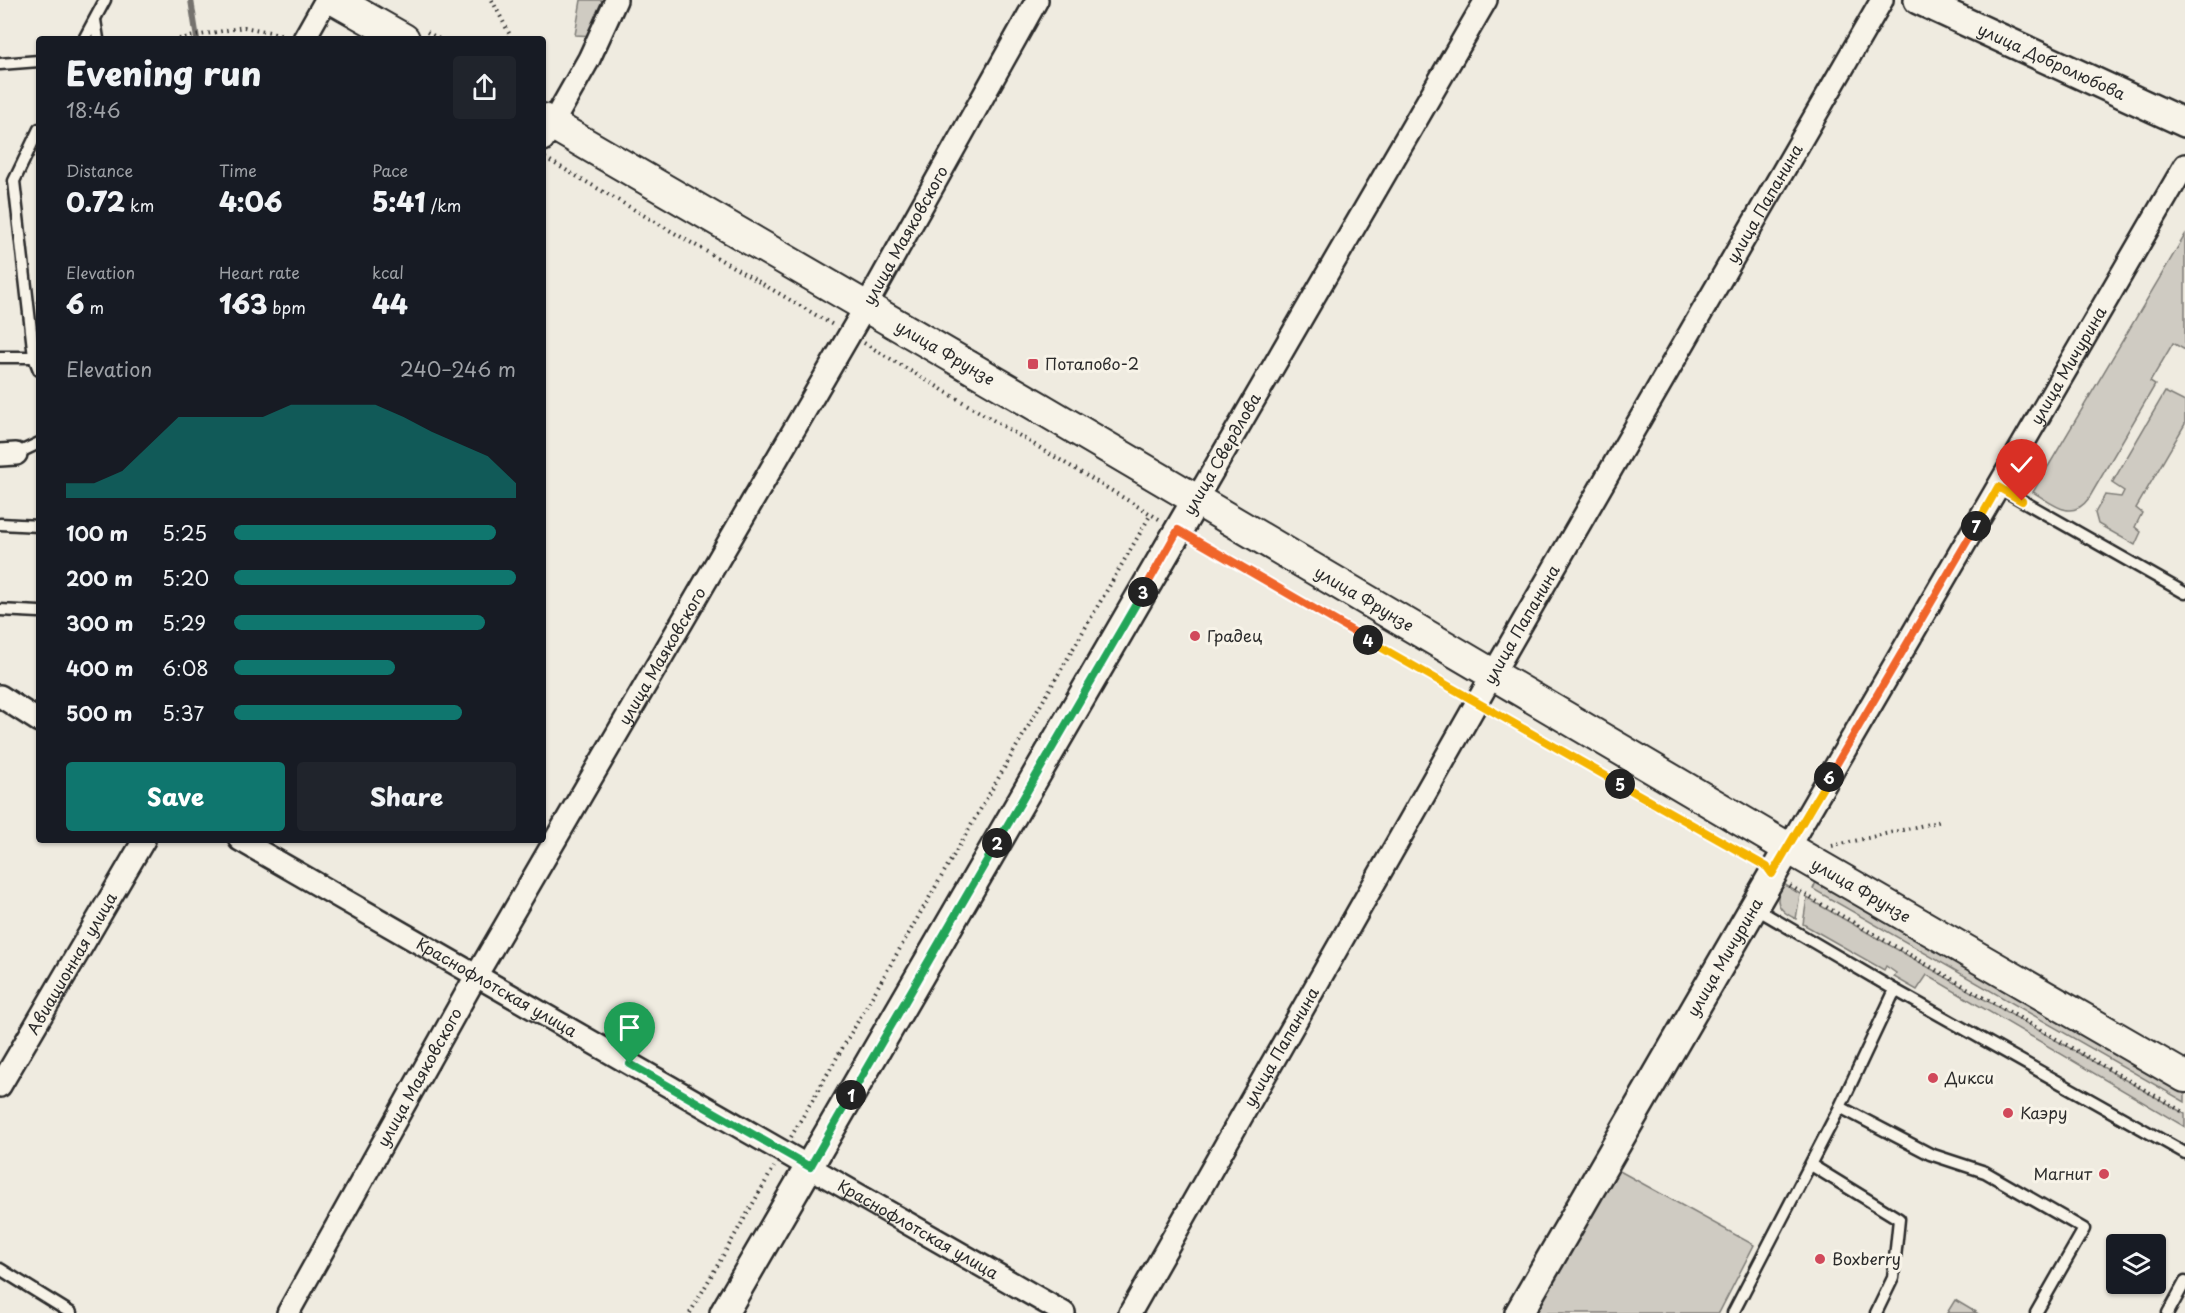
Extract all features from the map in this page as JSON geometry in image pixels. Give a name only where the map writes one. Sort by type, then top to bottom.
[{"type":"main road","points":[[335,0],[399,36]]},
{"type":"main road","name":"улица Фрунзе","points":[[546,128],[866,306],[1788,848],[2185,1077]]},
{"type":"street","points":[[305,36],[326,0]]},
{"type":"street","points":[[546,128],[590,59],[616,0]]},
{"type":"street","name":"улица Маяковского","points":[[288,1313],[476,976],[866,306],[1037,0]]},
{"type":"street","name":"улица Свердлова","points":[[724,1313],[1486,0]]},
{"type":"street","name":"улица Папанина","points":[[1130,1313],[1493,674],[1882,0]]},
{"type":"street","name":"улица Добролюбова","points":[[1917,0],[2185,123]]},
{"type":"street","name":"улица Мичурина","points":[[1519,1313],[2185,165]]},
{"type":"street","points":[[0,696],[36,719]]},
{"type":"street","name":"Авиационная улица","points":[[0,1086],[142,843]]},
{"type":"street","name":"Краснофлотская улица","points":[[262,845],[476,976],[1064,1313]]},
{"type":"lane","points":[[86,36],[105,0]]},
{"type":"lane","points":[[95,20],[98,36]]},
{"type":"lane","points":[[0,64],[36,61]]},
{"type":"lane","points":[[36,135],[14,181],[36,362]]},
{"type":"lane","points":[[0,357],[34,357]]},
{"type":"lane","points":[[8,455],[36,444]]},
{"type":"lane","points":[[1998,487],[2185,593]]},
{"type":"lane","points":[[0,524],[36,526]]},
{"type":"lane","points":[[0,610],[36,612]]},
{"type":"lane","points":[[1754,908],[2185,1153]]},
{"type":"lane","points":[[1733,1313],[1840,1107],[1895,990]]},
{"type":"lane","points":[[1840,1107],[1930,1154],[1985,1172],[2084,1229],[2036,1313]]},
{"type":"lane","points":[[1810,1165],[1899,1219],[1893,1278],[1876,1313]]},
{"type":"lane","points":[[0,1269],[71,1313]]},
{"type":"lane","points":[[2168,1313],[2185,1282]]},
{"type":"path","points":[[492,0],[510,36]]},
{"type":"path","points":[[196,36],[244,27],[293,36]]},
{"type":"path","points":[[546,159],[848,334],[1150,514],[1767,867],[1772,874],[2185,1113]]},
{"type":"path","points":[[690,1313],[1150,514]]},
{"type":"path","points":[[1825,848],[1942,821]]},
{"type":"shaded area","points":[[581,0],[611,0],[596,36],[575,35]]},
{"type":"shaded area","points":[[2185,235],[2185,350],[2173,343],[2150,382],[2155,385],[2089,498],[2075,509],[2068,510],[2054,505],[2033,492]]},
{"type":"shaded area","points":[[2165,392],[2185,402],[2185,424],[2136,508],[2142,513],[2135,527],[2141,532],[2135,545],[2098,524],[2095,513],[2105,495],[2121,497],[2124,491],[2112,483]]},
{"type":"shaded area","points":[[1819,875],[2185,1093],[2185,1102],[1813,889]]},
{"type":"shaded area","points":[[1782,883],[1800,894],[1796,919],[1781,909],[1779,905],[1778,895]]},
{"type":"shaded area","points":[[1807,898],[2185,1114],[2185,1127],[1927,975],[1917,990],[1894,977],[1896,973],[1886,966],[1884,970],[1803,924]]},
{"type":"shaded area","points":[[1616,1169],[1754,1245],[1719,1313],[1535,1313]]},
{"type":"shaded area","points":[[1955,1300],[1977,1313],[1947,1313]]},
{"type":"waterway","points":[[191,0],[197,36]]},
{"type":"place","name":"Потапово-2","points":[[1033,364]]},
{"type":"place","name":"Градец","points":[[1195,636]]},
{"type":"place","name":"Дикси","points":[[1933,1078]]},
{"type":"place","name":"Каэру","points":[[2008,1113]]},
{"type":"place","name":"Магнит","points":[[2104,1174]]},
{"type":"place","name":"Boxberry","points":[[1820,1259]]},
{"type":"route","points":[[630,1064],[810,1167],[1178,530],[1767,867],[1772,874],[1998,487],[2022,501]]}]
